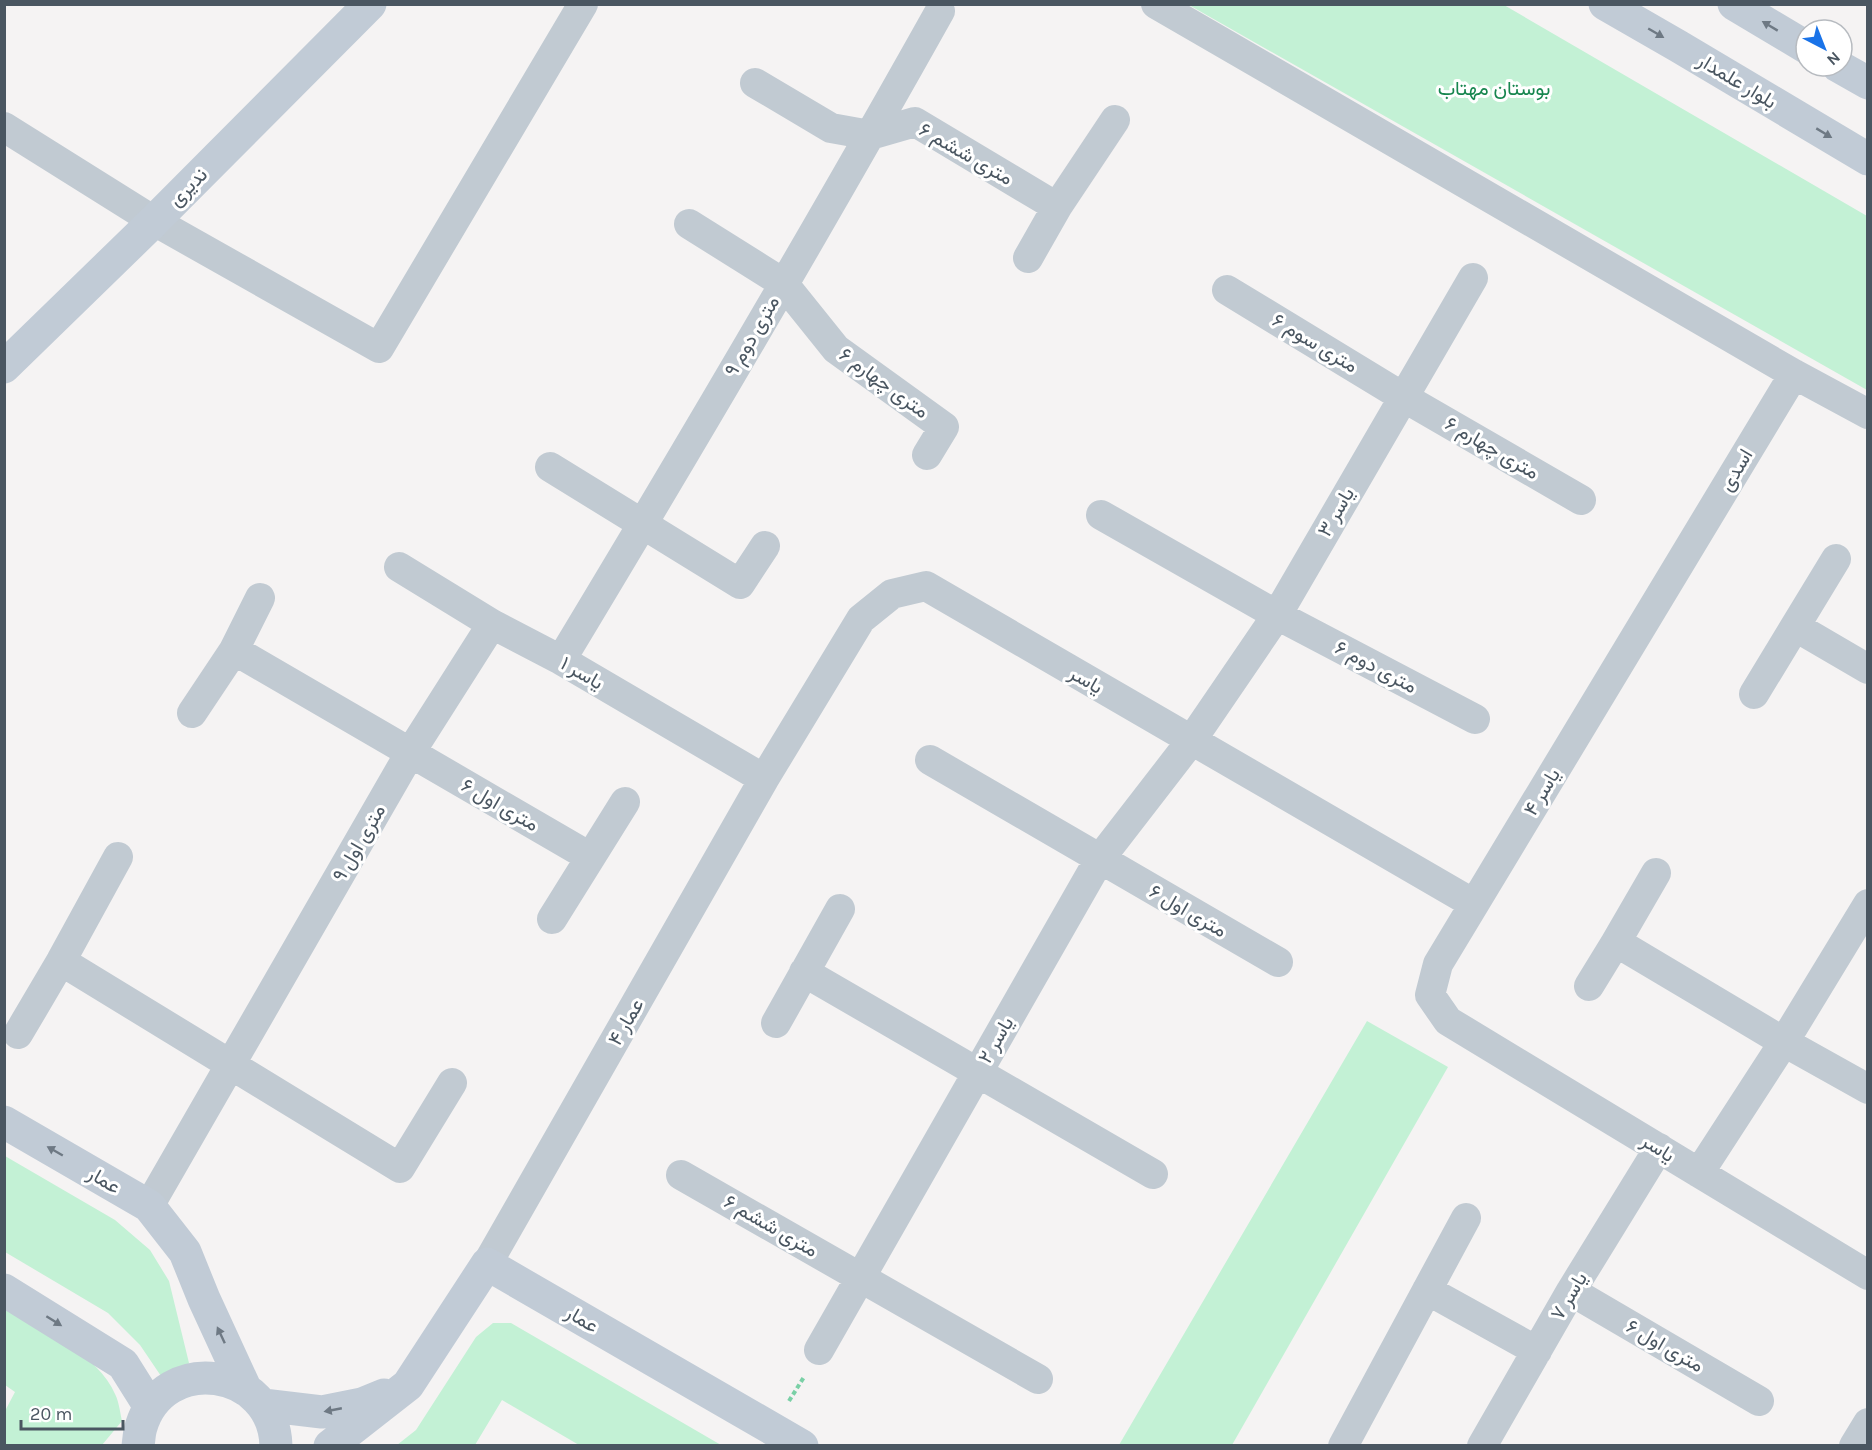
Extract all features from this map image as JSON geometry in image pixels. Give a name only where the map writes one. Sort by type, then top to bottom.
[{"type":"street","name":"ندیری","points":[[4,367],[370,4]]},
{"type":"street","points":[[5,128],[154,220],[379,348],[583,4]]},
{"type":"street","points":[[1156,4],[1794,375],[1868,414]]},
{"type":"street","name":"بلوار علمدار","points":[[1605,4],[1868,159]]},
{"type":"street","points":[[1734,4],[1794,40]]},
{"type":"street","name":"۹ متری دوم","points":[[561,660],[643,525],[870,135],[940,10]]},
{"type":"street","points":[[1854,75],[1868,83]]},
{"type":"street","points":[[755,82],[831,128],[870,135]]},
{"type":"street","points":[[1028,258],[1057,207],[1115,120]]},
{"type":"street","name":"۶ متری ششم","points":[[870,135],[915,122],[1057,207]]},
{"type":"street","points":[[689,224],[783,284]]},
{"type":"street","name":"یاسر ۳","points":[[1191,741],[1277,615],[1473,278]]},
{"type":"street","name":"۶ متری چهارم","points":[[783,284],[836,349],[944,427],[927,455]]},
{"type":"street","name":"۶ متری سوم","points":[[1227,290],[1403,397]]},
{"type":"street","name":"اسدی","points":[[1679,565],[1794,375]]},
{"type":"street","name":"۶ متری چهارم","points":[[1403,397],[1581,500]]},
{"type":"street","points":[[550,467],[741,584],[765,546]]},
{"type":"street","points":[[1101,515],[1277,615]]},
{"type":"street","points":[[1754,693],[1836,559]]},
{"type":"street","name":"یاسر ۴","points":[[1448,1021],[1430,995],[1438,964],[1679,565]]},
{"type":"street","name":"یاسر ۱","points":[[399,567],[492,624],[561,660],[764,779]]},
{"type":"street","name":"یاسر","points":[[764,779],[861,619],[892,594],[926,586],[1474,904]]},
{"type":"street","points":[[192,713],[234,650],[260,598]]},
{"type":"street","name":"۶ متری دوم","points":[[1277,615],[1475,719]]},
{"type":"street","name":"۹ متری اول","points":[[149,1206],[410,753],[492,624]]},
{"type":"street","points":[[1796,627],[1868,669]]},
{"type":"street","points":[[234,650],[410,753]]},
{"type":"street","name":"یاسر ۲","points":[[819,1350],[1099,860],[1191,741]]},
{"type":"street","name":"۶ متری اول","points":[[410,753],[590,857]]},
{"type":"street","points":[[930,760],[1099,860]]},
{"type":"street","name":"عمار ۴","points":[[487,1264],[764,779]]},
{"type":"street","points":[[552,919],[625,802]]},
{"type":"street","points":[[18,1034],[118,857]]},
{"type":"street","name":"۶ متری اول","points":[[1099,860],[1278,962]]},
{"type":"street","points":[[1589,986],[1656,873]]},
{"type":"street","points":[[1699,1173],[1784,1042],[1868,904]]},
{"type":"street","points":[[776,1023],[840,909]]},
{"type":"street","points":[[1616,942],[1868,1089]]},
{"type":"street","points":[[61,961],[400,1168],[452,1083]]},
{"type":"street","points":[[804,972],[1153,1174]]},
{"type":"street","name":"یاسر","points":[[1448,1021],[1868,1275]]},
{"type":"street","name":"عمار","points":[[4,1122],[149,1206],[184,1252],[204,1299],[254,1397],[272,1423],[276,1446]]},
{"type":"street","name":"یاسر ۷","points":[[1482,1446],[1571,1291],[1659,1148]]},
{"type":"street","name":"۶ متری ششم","points":[[681,1175],[1038,1378]]},
{"type":"street","points":[[1343,1446],[1466,1218]]},
{"type":"street","points":[[330,1446],[408,1385],[487,1264]]},
{"type":"street","name":"عمار","points":[[487,1264],[802,1446]]},
{"type":"street","points":[[4,1290],[123,1364],[150,1407]]},
{"type":"street","points":[[1427,1290],[1537,1351]]},
{"type":"street","name":"۶ متری اول","points":[[1571,1291],[1759,1401]]},
{"type":"street","points":[[138,1446],[141,1427],[150,1407],[165,1391],[184,1381],[205,1377],[226,1380],[254,1397],[322,1412],[362,1404],[408,1385]]},
{"type":"street","points":[[1854,1446],[1868,1423]]},
{"type":"path","points":[[773,1429],[819,1350]]},
{"type":"green space","name":"بوستان مهتاب","points":[[1189,5],[1504,5],[1867,216],[1867,390]]},
{"type":"green space","points":[[1367,1021],[1448,1067],[1232,1445],[1119,1445]]},
{"type":"green space","points":[[5,1156],[115,1220],[150,1250],[169,1281],[189,1363],[180,1376],[163,1379],[140,1345],[108,1313],[5,1252]]},
{"type":"green space","points":[[4,1303],[67,1342],[96,1367],[107,1380],[116,1397],[122,1421],[102,1445],[5,1445],[5,1411],[15,1392],[5,1385]]},
{"type":"green space","points":[[493,1323],[511,1323],[721,1445],[579,1445],[502,1400],[475,1445],[397,1445],[416,1430],[476,1337]]}]
